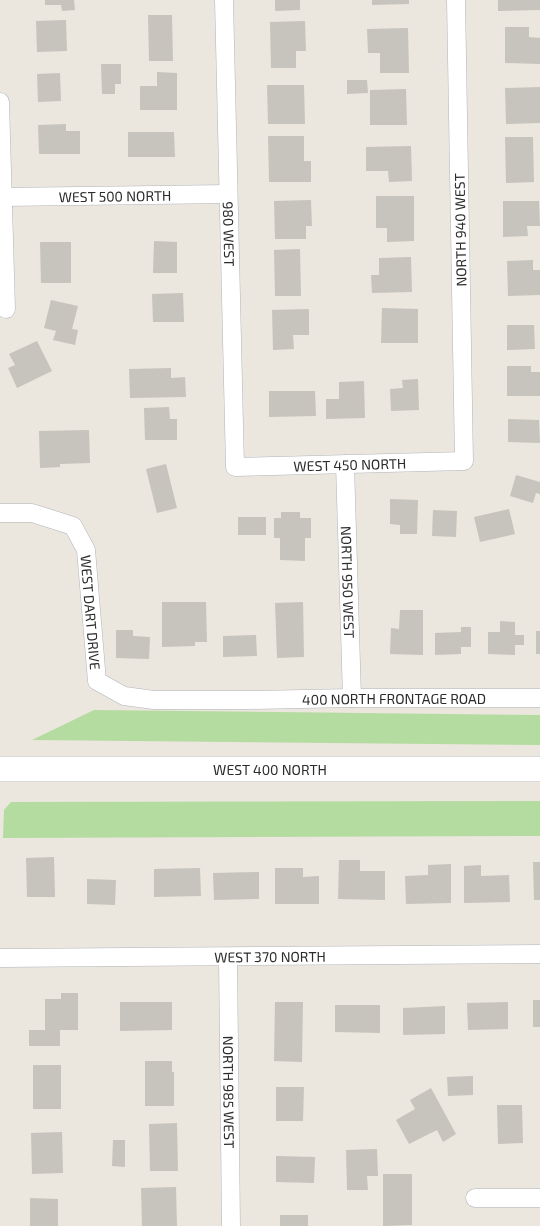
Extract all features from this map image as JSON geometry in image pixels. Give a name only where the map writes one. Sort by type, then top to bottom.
[{"type":"main road","name":"WEST 400 NORTH","points":[[0,769],[540,769]]},
{"type":"street","name":"980 WEST","points":[[224,0],[235,467]]},
{"type":"street","name":"NORTH 940 WEST","points":[[456,0],[464,461]]},
{"type":"street","points":[[0,102],[6,309]]},
{"type":"street","name":"WEST 500 NORTH","points":[[3,197],[228,194]]},
{"type":"street","name":"WEST 450 NORTH","points":[[235,467],[464,461]]},
{"type":"street","name":"NORTH 950 WEST","points":[[345,464],[352,698]]},
{"type":"street","name":"WEST DART DRIVE","points":[[0,513],[32,513],[73,526],[86,550],[97,681],[124,696],[154,700],[249,700]]},
{"type":"street","name":"400 NORTH FRONTAGE ROAD","points":[[249,700],[540,698]]},
{"type":"street","name":"WEST 370 NORTH","points":[[0,958],[540,954]]},
{"type":"street","name":"NORTH 985 WEST","points":[[228,957],[231,1226]]},
{"type":"street","points":[[474,1198],[540,1198]]},
{"type":"green space","points":[[94,710],[540,715],[540,745],[32,740]]},
{"type":"green space","points":[[540,801],[540,836],[3,838],[4,810],[11,802]]},
{"type":"building","points":[[45,0],[74,0],[75,10],[62,11],[61,5],[45,5]]},
{"type":"building","points":[[275,0],[300,0],[300,10],[275,11]]},
{"type":"building","points":[[372,0],[409,0],[409,4],[372,5]]},
{"type":"building","points":[[498,0],[540,0],[540,10],[498,11]]},
{"type":"building","points":[[148,15],[172,15],[173,61],[149,61]]},
{"type":"building","points":[[66,20],[67,51],[37,52],[36,21]]},
{"type":"building","points":[[305,21],[306,51],[296,51],[296,68],[271,68],[270,22]]},
{"type":"building","points":[[505,27],[529,27],[529,37],[540,38],[540,64],[505,63]]},
{"type":"building","points":[[408,28],[409,73],[380,73],[380,53],[368,53],[367,29]]},
{"type":"building","points":[[101,64],[121,64],[121,84],[115,84],[115,94],[102,94]]},
{"type":"building","points":[[157,72],[177,73],[177,110],[140,110],[140,86],[157,86]]},
{"type":"building","points":[[60,73],[61,101],[38,102],[37,74]]},
{"type":"building","points":[[347,80],[367,80],[368,93],[347,94]]},
{"type":"building","points":[[267,85],[304,85],[305,124],[268,124]]},
{"type":"building","points":[[540,87],[540,123],[506,124],[505,88]]},
{"type":"building","points":[[406,89],[407,125],[370,125],[370,90]]},
{"type":"building","points":[[66,124],[66,131],[80,131],[80,154],[39,154],[38,125]]},
{"type":"building","points":[[128,132],[174,132],[175,157],[128,157]]},
{"type":"building","points":[[268,136],[304,136],[304,161],[311,161],[311,182],[269,182]]},
{"type":"building","points":[[505,137],[533,137],[534,182],[506,183]]},
{"type":"building","points":[[411,146],[412,181],[389,182],[388,171],[366,171],[366,147]]},
{"type":"building","points":[[376,196],[414,196],[414,241],[387,242],[387,228],[376,228]]},
{"type":"building","points":[[311,200],[312,226],[306,226],[306,239],[275,239],[274,201]]},
{"type":"building","points":[[503,201],[539,201],[540,226],[527,226],[528,236],[503,237]]},
{"type":"building","points":[[154,241],[177,242],[177,273],[153,273]]},
{"type":"building","points":[[40,242],[71,242],[71,283],[41,283]]},
{"type":"building","points":[[300,249],[301,296],[275,296],[274,250]]},
{"type":"building","points":[[411,257],[412,292],[372,293],[371,275],[379,275],[379,258]]},
{"type":"building","points":[[533,260],[533,270],[540,270],[540,295],[508,296],[507,261]]},
{"type":"building","points":[[183,293],[184,322],[153,322],[152,294]]},
{"type":"building","points":[[51,300],[78,306],[72,329],[78,330],[75,345],[53,340],[56,331],[44,328]]},
{"type":"building","points":[[382,308],[418,309],[418,343],[381,343]]},
{"type":"building","points":[[309,309],[309,335],[293,335],[294,349],[273,350],[272,310]]},
{"type":"building","points":[[507,325],[534,325],[535,349],[507,350]]},
{"type":"building","points":[[37,341],[52,371],[17,388],[8,368],[15,365],[9,354]]},
{"type":"building","points":[[507,366],[531,366],[531,372],[540,372],[540,396],[507,396]]},
{"type":"building","points":[[171,368],[171,378],[185,377],[186,397],[130,398],[129,369]]},
{"type":"building","points":[[418,379],[419,410],[391,411],[390,389],[403,388],[402,380]]},
{"type":"building","points":[[364,381],[365,418],[326,419],[326,399],[339,399],[339,382]]},
{"type":"building","points":[[269,391],[315,391],[316,416],[269,417]]},
{"type":"building","points":[[169,407],[170,419],[177,419],[177,440],[145,440],[144,408]]},
{"type":"building","points":[[508,419],[539,420],[540,443],[508,442]]},
{"type":"building","points":[[89,430],[90,463],[60,464],[60,467],[40,468],[39,431]]},
{"type":"building","points":[[166,464],[177,508],[157,513],[146,469]]},
{"type":"building","points":[[516,475],[540,482],[540,494],[536,493],[533,503],[510,496]]},
{"type":"building","points":[[390,499],[418,500],[417,534],[400,534],[400,525],[390,524]]},
{"type":"building","points":[[509,509],[515,534],[480,542],[474,517]]},
{"type":"building","points":[[433,510],[457,511],[456,537],[432,536]]},
{"type":"building","points":[[281,512],[300,512],[300,518],[311,518],[311,538],[305,538],[305,561],[280,560],[280,538],[274,538],[274,518],[281,518]]},
{"type":"building","points":[[238,517],[266,517],[266,535],[238,535]]},
{"type":"building","points":[[162,602],[206,602],[207,642],[195,642],[195,646],[162,647]]},
{"type":"building","points":[[303,602],[304,657],[277,658],[275,603]]},
{"type":"building","points":[[400,610],[423,610],[423,655],[390,654],[391,628],[399,629]]},
{"type":"building","points":[[500,621],[515,622],[515,635],[524,635],[524,645],[515,645],[515,655],[488,654],[488,632],[500,632]]},
{"type":"building","points":[[461,627],[471,627],[471,647],[461,647],[461,654],[435,655],[435,633],[461,632]]},
{"type":"building","points":[[116,630],[133,630],[133,636],[150,637],[149,659],[116,658]]},
{"type":"building","points":[[536,631],[540,631],[540,654],[536,654]]},
{"type":"building","points":[[256,635],[257,656],[223,657],[223,636]]},
{"type":"building","points":[[54,857],[55,897],[27,897],[26,858]]},
{"type":"building","points":[[339,860],[360,860],[360,871],[385,871],[385,900],[338,899]]},
{"type":"building","points":[[533,862],[540,862],[540,900],[534,900]]},
{"type":"building","points":[[451,864],[451,903],[406,904],[405,876],[428,875],[428,865]]},
{"type":"building","points":[[481,865],[481,876],[509,875],[510,902],[464,903],[464,866]]},
{"type":"building","points":[[200,868],[201,896],[154,897],[154,869]]},
{"type":"building","points":[[275,868],[303,868],[303,877],[319,876],[319,904],[275,904]]},
{"type":"building","points":[[259,872],[259,899],[214,900],[213,873]]},
{"type":"building","points":[[87,879],[116,880],[115,905],[87,904]]},
{"type":"building","points":[[61,993],[78,993],[78,1030],[60,1030],[60,1046],[29,1046],[29,1030],[45,1030],[45,999],[61,999]]},
{"type":"building","points":[[533,1000],[540,1000],[540,1027],[533,1027]]},
{"type":"building","points":[[120,1002],[172,1002],[172,1030],[120,1031]]},
{"type":"building","points":[[275,1002],[303,1002],[302,1062],[274,1061]]},
{"type":"building","points":[[508,1002],[508,1029],[468,1030],[467,1003]]},
{"type":"building","points":[[335,1005],[380,1005],[380,1033],[335,1032]]},
{"type":"building","points":[[445,1006],[445,1034],[403,1035],[403,1008]]},
{"type":"building","points":[[145,1061],[172,1061],[172,1072],[174,1072],[174,1106],[145,1106]]},
{"type":"building","points":[[33,1065],[61,1065],[61,1109],[33,1109]]},
{"type":"building","points":[[473,1076],[473,1095],[448,1096],[447,1077]]},
{"type":"building","points":[[276,1087],[304,1087],[303,1121],[276,1121]]},
{"type":"building","points":[[431,1088],[456,1134],[443,1142],[437,1130],[409,1144],[396,1120],[415,1109],[410,1100]]},
{"type":"building","points":[[497,1105],[522,1105],[523,1143],[498,1144]]},
{"type":"building","points":[[177,1123],[178,1171],[150,1171],[149,1124]]},
{"type":"building","points":[[62,1132],[63,1173],[32,1174],[31,1133]]},
{"type":"building","points":[[113,1140],[125,1140],[125,1167],[112,1166]]},
{"type":"building","points":[[377,1149],[378,1176],[367,1176],[368,1190],[347,1190],[346,1150]]},
{"type":"building","points":[[276,1156],[315,1157],[314,1183],[276,1182]]},
{"type":"building","points":[[383,1174],[412,1174],[412,1225],[383,1226]]},
{"type":"building","points":[[176,1187],[177,1226],[142,1226],[141,1188]]},
{"type":"building","points":[[30,1198],[58,1199],[58,1226],[30,1226]]},
{"type":"building","points":[[280,1215],[308,1215],[308,1226],[280,1226]]}]
